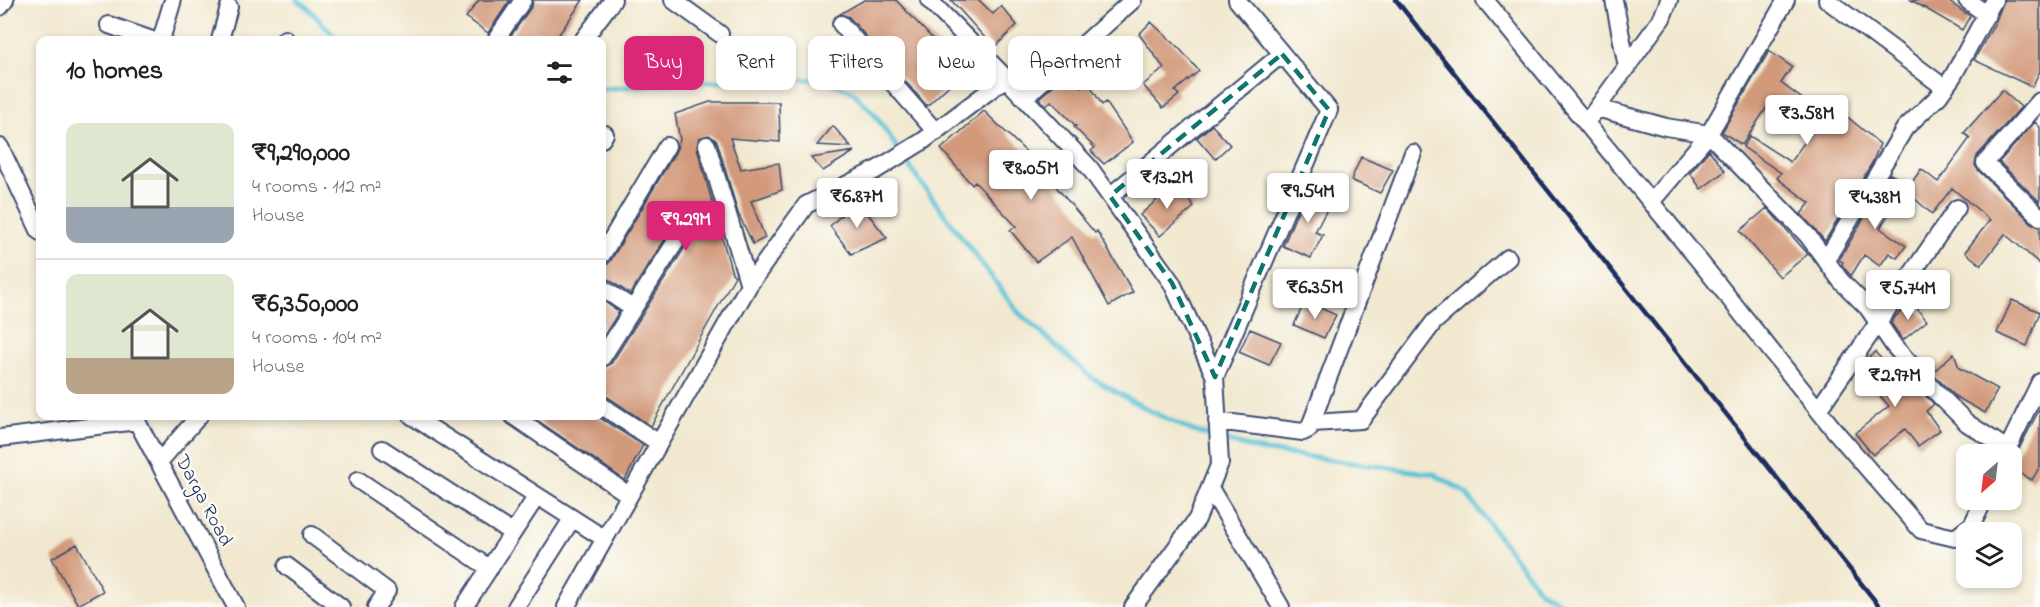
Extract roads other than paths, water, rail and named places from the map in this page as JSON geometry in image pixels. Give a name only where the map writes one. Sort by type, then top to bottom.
[{"type":"street","points":[[0,7],[4,0]]},
{"type":"street","points":[[498,36],[523,0]]},
{"type":"street","points":[[586,36],[613,0]]},
{"type":"street","points":[[929,0],[1089,167],[1172,283],[1215,377],[1220,464],[1197,519],[1133,607]]},
{"type":"street","points":[[1215,377],[1329,110],[1237,0]]},
{"type":"street","points":[[1485,0],[1818,410],[1921,530],[1955,538],[1972,525],[1979,510]]},
{"type":"street","points":[[1614,0],[1627,67]]},
{"type":"street","points":[[1586,123],[1662,18],[1669,0]]},
{"type":"street","points":[[1651,202],[1708,134],[1786,0]]},
{"type":"street","points":[[1827,0],[1945,88]]},
{"type":"street","points":[[1826,260],[1905,128],[1945,88],[1991,7],[1967,0]]},
{"type":"street","points":[[1024,98],[1130,1]]},
{"type":"street","points":[[162,36],[172,3]]},
{"type":"street","points":[[682,3],[720,34]]},
{"type":"street","points":[[221,36],[229,7]]},
{"type":"street","points":[[841,24],[929,137]]},
{"type":"street","points":[[109,25],[141,36]]},
{"type":"street","points":[[1110,196],[1282,54]]},
{"type":"street","points":[[566,607],[749,285],[806,205],[876,170],[929,137],[1006,78]]},
{"type":"street","points":[[2040,102],[1985,163],[2040,217]]},
{"type":"street","points":[[1597,108],[1665,127],[1708,134],[1808,236],[1841,281],[1868,308],[1894,346],[1967,423],[1995,444]]},
{"type":"street","points":[[707,145],[749,285]]},
{"type":"street","points":[[606,248],[667,146]]},
{"type":"street","points":[[0,147],[36,224]]},
{"type":"street","points":[[1217,424],[1303,432],[1309,429],[1413,153]]},
{"type":"street","points":[[1818,410],[1957,208]]},
{"type":"street","points":[[606,351],[690,219]]},
{"type":"street","points":[[1313,423],[1361,420],[1434,322],[1508,258]]},
{"type":"street","points":[[606,291],[632,308]]},
{"type":"street","points":[[2010,444],[2040,382]]},
{"type":"street","points":[[606,409],[659,443]]},
{"type":"street","points":[[0,438],[122,420]]},
{"type":"street","name":"Darga Road","points":[[136,420],[236,607]]},
{"type":"street","points":[[159,462],[196,420]]},
{"type":"street","points":[[418,420],[605,539]]},
{"type":"street","points":[[519,420],[629,495]]},
{"type":"street","points":[[382,449],[512,533]]},
{"type":"street","points":[[358,480],[489,568]]},
{"type":"street","points":[[1210,488],[1281,607]]},
{"type":"street","points":[[464,607],[537,496]]},
{"type":"street","points":[[516,607],[572,519]]},
{"type":"street","points":[[312,535],[387,591],[376,607]]},
{"type":"street","points":[[287,566],[341,607]]},
{"type":"waterway","points":[[297,0],[305,5],[334,36]]},
{"type":"waterway","points":[[606,89],[694,82],[820,79],[852,91],[875,115],[918,179],[1019,313],[1092,378],[1150,411],[1193,431],[1259,450],[1434,474],[1465,492],[1540,591],[1567,607]]},
{"type":"railway","points":[[1396,0],[1880,607]]}]
